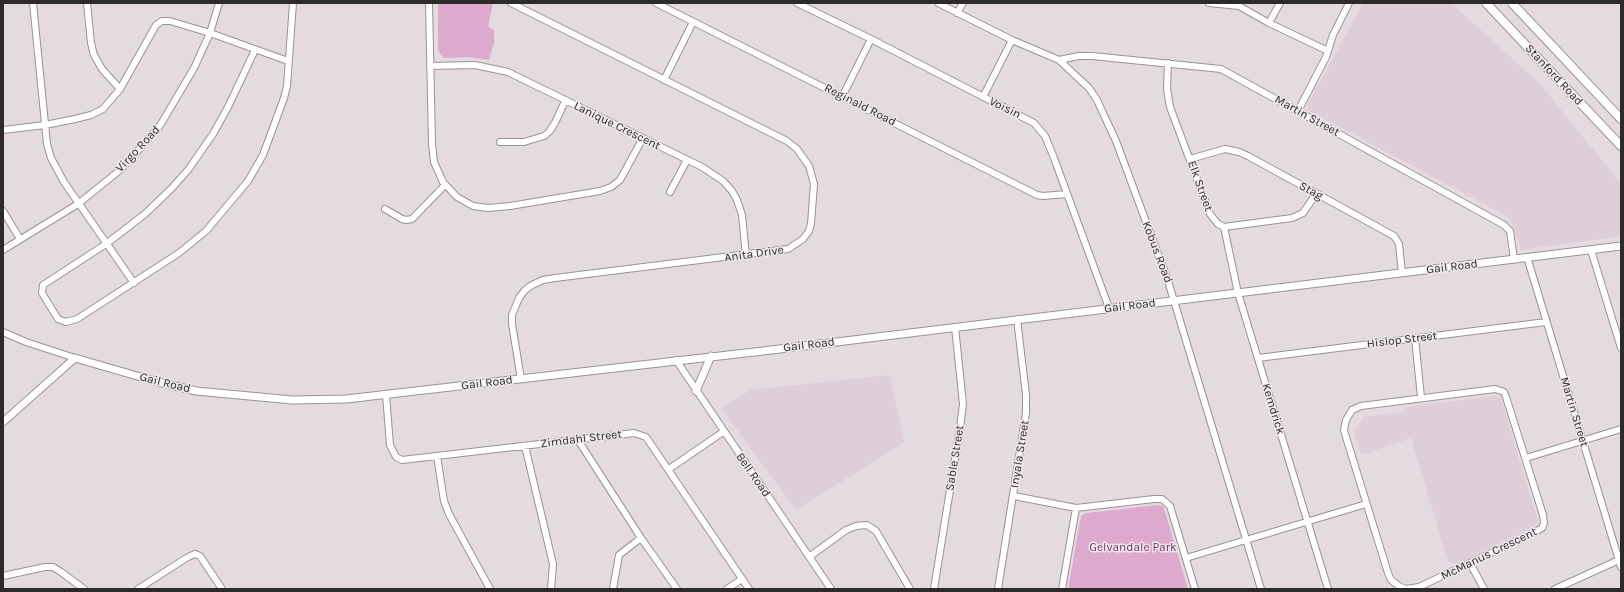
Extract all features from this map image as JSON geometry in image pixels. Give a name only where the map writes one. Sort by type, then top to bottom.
[{"type":"main road","name":"Stanford Road","points":[[1486,3],[1621,146]]},
{"type":"main road","name":"Stanford Road","points":[[1512,3],[1621,119]]},
{"type":"street","points":[[33,3],[47,144],[51,158],[78,204],[134,283]]},
{"type":"street","points":[[86,3],[94,55],[102,70],[120,89]]},
{"type":"street","name":"Virgo Road","points":[[3,250],[78,204],[120,170],[161,124],[194,68],[210,33],[219,3]]},
{"type":"street","points":[[255,50],[214,134],[188,170],[171,190],[106,244],[43,285],[42,293],[54,314],[62,322],[71,321],[81,317],[179,253],[206,231],[248,181],[263,155],[284,98],[287,86],[293,3]]},
{"type":"street","points":[[429,3],[434,162],[438,175],[445,185],[457,197],[472,206],[488,208],[510,206],[600,191],[611,187],[620,180],[643,138]]},
{"type":"street","name":"Anita Drive","points":[[511,3],[787,141],[797,149],[809,166],[814,184],[814,203],[809,231],[803,239],[788,249],[746,256],[554,278],[543,280],[532,285],[518,298],[512,315],[512,324],[521,379]]},
{"type":"street","name":"Reginald Road","points":[[656,3],[1037,195],[1067,194]]},
{"type":"street","name":"Voisin","points":[[797,3],[1028,119],[1041,131],[1049,146],[1109,308]]},
{"type":"street","name":"Kobus Road","points":[[938,3],[1012,40],[1059,60],[1089,88],[1103,110],[1119,148],[1174,300],[1261,589]]},
{"type":"street","points":[[957,13],[963,3]]},
{"type":"street","points":[[1208,3],[1239,6],[1269,23],[1328,51]]},
{"type":"street","points":[[1269,23],[1280,3]]},
{"type":"street","points":[[1298,111],[1328,51],[1333,35],[1349,3]]},
{"type":"street","points":[[3,130],[45,125],[75,119],[103,109],[120,89],[159,22],[170,21],[210,33],[288,61]]},
{"type":"street","points":[[664,80],[694,22]]},
{"type":"street","points":[[842,96],[871,39]]},
{"type":"street","points":[[983,97],[1012,40]]},
{"type":"street","name":"Martin Street","points":[[1059,60],[1085,55],[1221,69],[1504,225],[1510,232],[1514,258]]},
{"type":"street","name":"Elk Street","points":[[1168,63],[1168,100],[1210,214],[1214,220],[1224,227]]},
{"type":"street","name":"Lanique Crescent","points":[[430,66],[476,65],[493,67],[515,75],[564,101],[702,167],[723,181],[732,191],[740,208],[746,256]]},
{"type":"street","points":[[500,142],[524,142],[544,136],[549,132],[555,123],[564,101]]},
{"type":"street","name":"Stag","points":[[1190,159],[1217,150],[1232,150],[1239,152],[1396,238],[1400,248],[1402,273]]},
{"type":"street","points":[[670,192],[687,160]]},
{"type":"street","points":[[385,209],[402,219],[412,219],[445,185]]},
{"type":"street","points":[[1224,227],[1292,218],[1303,213],[1316,194]]},
{"type":"street","points":[[3,211],[20,239]]},
{"type":"street","name":"Kemdrick","points":[[1224,227],[1238,293],[1328,589]]},
{"type":"street","name":"Gail Road","points":[[3,332],[26,342],[75,358],[179,388],[271,399],[318,400],[386,395],[1621,246]]},
{"type":"street","points":[[1591,250],[1621,348]]},
{"type":"street","name":"Martin Street","points":[[1527,257],[1621,567]]},
{"type":"street","name":"Inyala Street","points":[[998,589],[1025,426],[1027,404],[1017,319]]},
{"type":"street","name":"Hislop Street","points":[[1258,358],[1546,322]]},
{"type":"street","name":"Sable Street","points":[[934,589],[962,409],[962,390],[955,326]]},
{"type":"street","points":[[1415,338],[1421,397]]},
{"type":"street","points":[[696,391],[711,356]]},
{"type":"street","points":[[3,422],[75,358]]},
{"type":"street","name":"Bell Road","points":[[676,360],[723,432],[831,589]]},
{"type":"street","name":"McManus Crescent","points":[[1490,389],[1502,390],[1504,392],[1526,458],[1544,523],[1542,528],[1533,534],[1419,587],[1405,589],[1392,580],[1388,573],[1344,430],[1346,420],[1352,410],[1361,406],[1421,397],[1490,389]]},
{"type":"street","name":"Zimdahl Street","points":[[386,395],[390,445],[396,457],[402,460],[634,433],[646,437],[749,589]]},
{"type":"street","points":[[1526,458],[1621,429]]},
{"type":"street","points":[[669,470],[723,432]]},
{"type":"street","points":[[578,440],[641,538],[677,589]]},
{"type":"street","points":[[525,446],[553,564],[551,589]]},
{"type":"street","points":[[437,456],[444,501],[449,514],[490,589]]},
{"type":"street","points":[[1014,496],[1076,508],[1154,499],[1162,500],[1170,506],[1195,589]]},
{"type":"street","points":[[1186,558],[1366,504]]},
{"type":"street","points":[[1062,589],[1076,508]]},
{"type":"street","points":[[809,557],[846,530],[856,526],[867,525],[876,532],[910,589]]},
{"type":"street","points":[[613,589],[619,555],[641,538]]},
{"type":"street","points":[[138,589],[188,556],[195,554],[200,556],[222,589]]},
{"type":"street","points":[[1555,589],[1619,560]]},
{"type":"street","points":[[1470,562],[1484,589]]},
{"type":"street","points":[[3,576],[45,567],[53,567],[84,589]]},
{"type":"street","points":[[727,589],[742,579]]},
{"type":"shaded area","points":[[1363,3],[1451,3],[1540,84],[1621,184],[1621,236],[1521,250],[1510,218],[1308,110],[1308,104]]},
{"type":"shaded area","points":[[889,375],[905,442],[796,510],[721,408],[751,390]]},
{"type":"shaded area","points":[[1496,396],[1501,399],[1538,521],[1535,526],[1456,564],[1448,562],[1411,438],[1361,455],[1354,431],[1364,417],[1404,412],[1405,407]]},
{"type":"green space","points":[[438,3],[493,3],[488,27],[494,30],[494,43],[489,60],[468,57],[444,58],[438,51]]},
{"type":"green space","name":"Gelvandale Park","points":[[1157,505],[1163,506],[1164,508],[1188,589],[1068,589],[1082,515],[1087,513]]}]
